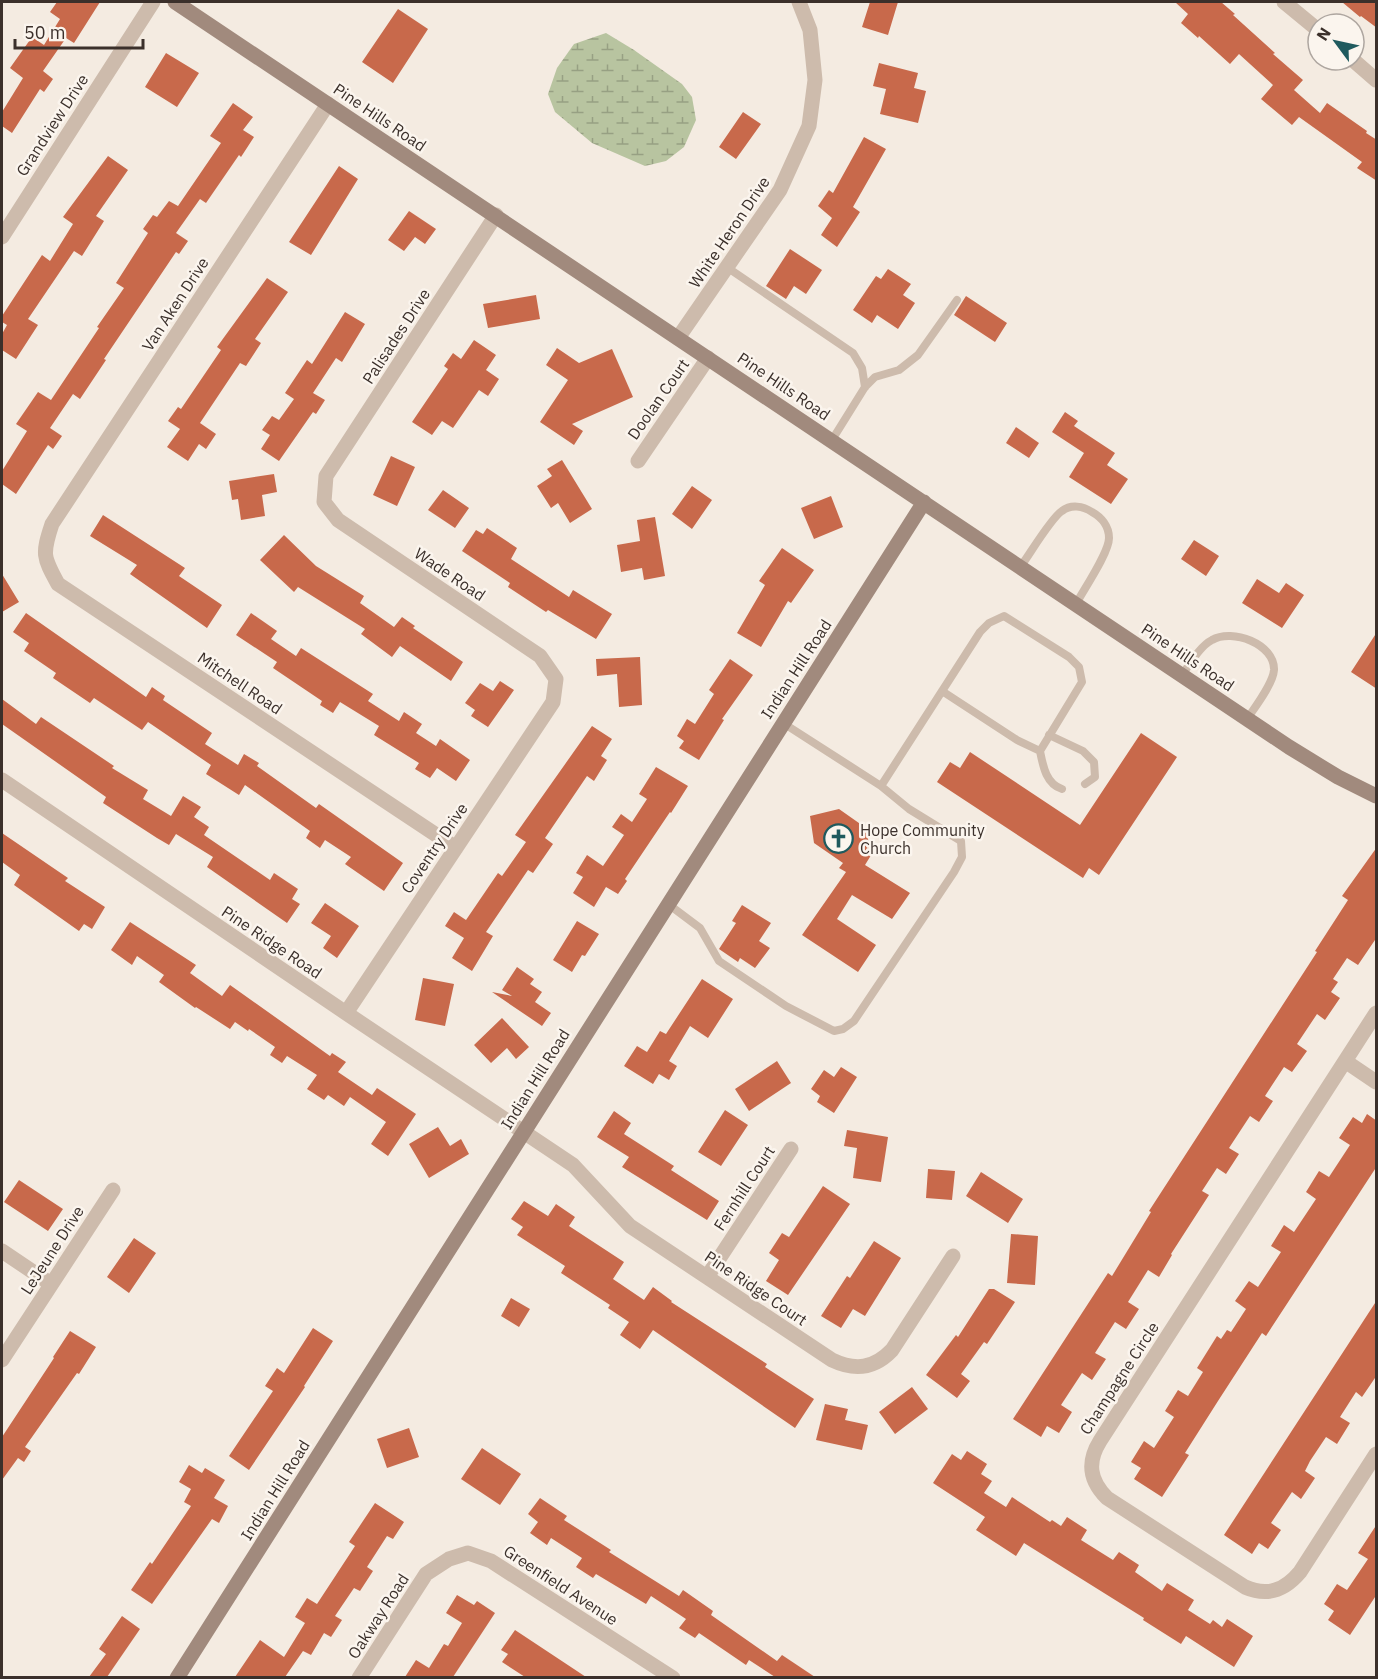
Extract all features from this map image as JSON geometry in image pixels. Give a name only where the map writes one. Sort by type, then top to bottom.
[{"type":"main road","name":"Pine Hills Road","points":[[175,2],[1289,747],[1338,777],[1377,796]]},
{"type":"main road","name":"Indian Hill Road","points":[[177,1677],[924,502]]},
{"type":"street","name":"Grandview Drive","points":[[2,237],[153,2]]},
{"type":"street","name":"White Heron Drive","points":[[678,338],[780,190],[809,126],[815,80],[810,30],[800,2]]},
{"type":"street","points":[[1284,2],[1306,20]]},
{"type":"street","name":"Van Aken Drive","points":[[52,524],[328,104]]},
{"type":"street","name":"Palisades Drive","points":[[326,476],[496,215]]},
{"type":"street","name":"Doolan Court","points":[[638,461],[708,358]]},
{"type":"street","name":"Wade Road","points":[[326,476],[324,502],[338,520],[540,656],[556,679],[553,702]]},
{"type":"street","name":"Mitchell Road","points":[[52,524],[44,547],[46,564],[58,584],[456,848]]},
{"type":"street","name":"Coventry Drive","points":[[346,1013],[553,702]]},
{"type":"street","name":"Pine Ridge Road","points":[[2,780],[523,1130]]},
{"type":"street","name":"Champagne Circle","points":[[1377,1013],[1100,1441],[1091,1460],[1091,1471],[1094,1482],[1107,1498],[1245,1587],[1263,1593],[1273,1592],[1287,1585],[1300,1572],[1377,1454]]},
{"type":"street","points":[[1345,1061],[1377,1082]]},
{"type":"street","name":"Pine Ridge Court","points":[[523,1130],[573,1165],[630,1226],[832,1360],[853,1368],[875,1364],[892,1350],[953,1256]]},
{"type":"street","name":"Fernhill Court","points":[[707,1277],[791,1149]]},
{"type":"street","name":"LeJeune Drive","points":[[2,1360],[113,1190]]},
{"type":"street","points":[[2,1251],[51,1284]]},
{"type":"street","name":"Greenfield Avenue","points":[[426,1575],[449,1559],[468,1553],[491,1561],[673,1677]]},
{"type":"street","name":"Oakway Road","points":[[359,1677],[426,1575]]},
{"type":"lane","points":[[728,268],[853,353],[862,368],[865,387]]},
{"type":"lane","points":[[832,440],[865,387],[875,377],[899,370],[918,355],[957,300]]},
{"type":"lane","points":[[1021,566],[1060,512],[1070,507],[1086,508],[1100,517],[1107,528],[1109,539],[1100,561],[1076,604]]},
{"type":"lane","points":[[881,786],[980,632],[989,623],[1004,616],[1070,657],[1079,667],[1082,682],[1040,751],[1046,775],[1055,787],[1062,789]]},
{"type":"lane","points":[[1182,675],[1212,640],[1236,635],[1260,647],[1270,655],[1274,670],[1270,681],[1247,719]]},
{"type":"lane","points":[[942,691],[1017,740],[1040,751]]},
{"type":"lane","points":[[668,904],[700,928],[719,961],[786,1006],[824,1028],[834,1031],[843,1029],[854,1021],[954,872],[962,857],[961,841],[783,723]]},
{"type":"lane","points":[[1049,735],[1083,751],[1094,762],[1095,777],[1085,784]]},
{"type":"green space","points":[[606,33],[682,84],[692,97],[696,120],[684,147],[666,161],[645,166],[592,143],[555,112],[548,94],[557,68],[574,44]]},
{"type":"building","points":[[57,2],[100,2],[74,43],[66,38],[43,71],[53,79],[44,92],[40,89],[12,133],[2,126],[2,112],[23,78],[10,68],[32,37],[44,45],[60,19],[50,12]]},
{"type":"building","points":[[870,2],[898,2],[888,35],[862,27]]},
{"type":"building","points":[[1175,2],[1221,2],[1235,14],[1233,15],[1275,53],[1273,54],[1303,80],[1294,90],[1320,113],[1327,103],[1377,140],[1377,181],[1357,168],[1362,162],[1299,117],[1292,125],[1261,99],[1273,85],[1239,54],[1230,64],[1199,36],[1198,38],[1181,23],[1188,14]]},
{"type":"building","points":[[1342,2],[1377,2],[1377,28],[1366,20],[1366,12],[1354,12]]},
{"type":"building","points":[[398,9],[428,29],[393,83],[362,62]]},
{"type":"building","points":[[166,53],[199,73],[177,107],[145,87]]},
{"type":"building","points":[[879,63],[918,73],[914,88],[926,91],[918,123],[880,114],[886,89],[873,86]]},
{"type":"building","points":[[233,103],[253,117],[243,130],[254,137],[206,203],[200,199],[176,233],[188,241],[179,254],[176,252],[80,399],[73,394],[50,428],[62,436],[53,449],[48,445],[16,494],[2,484],[2,471],[27,431],[16,424],[38,392],[51,400],[124,288],[116,283],[148,233],[143,229],[153,215],[157,217],[169,201],[178,206],[221,143],[210,136]]},
{"type":"building","points":[[743,112],[761,124],[736,159],[719,147]]},
{"type":"building","points":[[864,137],[886,149],[853,207],[860,212],[837,247],[821,235],[832,218],[818,206],[829,190],[833,193]]},
{"type":"building","points":[[108,156],[128,170],[96,216],[104,221],[82,256],[74,251],[28,319],[38,325],[16,359],[2,350],[2,334],[7,325],[2,322],[2,316],[42,255],[50,261],[73,224],[63,217]]},
{"type":"building","points":[[339,166],[358,179],[311,255],[289,242]]},
{"type":"building","points":[[409,211],[436,229],[425,244],[415,237],[404,251],[388,240]]},
{"type":"building","points":[[790,249],[822,270],[806,294],[794,286],[786,299],[766,286]]},
{"type":"building","points":[[888,269],[911,284],[903,295],[915,303],[898,329],[877,315],[872,323],[853,310],[876,276],[881,279]]},
{"type":"building","points":[[267,278],[288,292],[255,339],[261,343],[246,366],[240,363],[200,423],[216,434],[206,449],[199,444],[188,461],[167,447],[180,429],[168,421],[178,407],[181,409],[221,350],[217,347]]},
{"type":"building","points":[[536,295],[540,319],[488,328],[483,304]]},
{"type":"building","points":[[966,296],[1007,323],[995,342],[954,315]]},
{"type":"building","points":[[345,312],[365,324],[342,362],[336,358],[313,393],[325,400],[316,414],[313,412],[279,461],[261,449],[270,435],[262,430],[272,416],[279,420],[294,399],[285,393],[307,360],[312,364]]},
{"type":"building","points":[[474,340],[496,355],[486,370],[499,379],[488,396],[479,390],[453,428],[442,421],[432,435],[412,422],[448,369],[444,366],[453,353],[461,359]]},
{"type":"building","points":[[557,348],[579,363],[612,349],[633,397],[572,424],[583,431],[574,445],[540,422],[568,380],[546,365]]},
{"type":"building","points":[[1065,412],[1078,421],[1074,426],[1115,453],[1107,465],[1128,479],[1111,504],[1069,477],[1084,453],[1052,432]]},
{"type":"building","points":[[1016,427],[1039,443],[1029,458],[1006,443]]},
{"type":"building","points":[[391,456],[415,467],[397,506],[373,495]]},
{"type":"building","points":[[562,460],[592,509],[570,523],[558,503],[551,508],[537,486],[552,476],[547,469]]},
{"type":"building","points":[[274,474],[277,492],[262,495],[265,516],[241,520],[238,499],[232,500],[229,481]]},
{"type":"building","points":[[692,486],[712,500],[692,529],[672,514]]},
{"type":"building","points":[[443,490],[469,508],[455,528],[428,510]]},
{"type":"building","points":[[831,496],[843,527],[814,539],[801,508]]},
{"type":"building","points":[[103,515],[185,568],[179,576],[222,605],[207,628],[130,574],[137,565],[90,536]]},
{"type":"building","points":[[655,517],[665,576],[644,580],[642,568],[621,572],[617,545],[640,541],[637,520]]},
{"type":"building","points":[[487,528],[517,548],[511,559],[569,597],[573,590],[612,614],[596,639],[548,610],[546,612],[508,587],[510,583],[462,551],[476,530],[483,534]]},
{"type":"building","points":[[284,535],[316,566],[364,596],[360,603],[394,627],[402,617],[415,626],[413,628],[463,662],[451,681],[400,646],[392,657],[361,634],[365,629],[298,587],[294,592],[260,560]]},
{"type":"building","points":[[1194,540],[1219,556],[1206,576],[1181,559]]},
{"type":"building","points":[[782,548],[814,570],[791,603],[788,601],[761,647],[737,633],[765,585],[759,581]]},
{"type":"building","points":[[2,574],[19,602],[2,612]]},
{"type":"building","points":[[1257,579],[1279,593],[1286,583],[1304,595],[1282,628],[1242,603]]},
{"type":"building","points":[[26,613],[146,697],[152,687],[165,696],[163,700],[212,733],[205,744],[238,765],[244,754],[259,763],[257,766],[316,808],[319,804],[403,863],[384,891],[345,864],[351,857],[325,840],[320,848],[306,838],[310,831],[245,785],[239,795],[206,774],[211,765],[148,722],[142,730],[94,698],[90,703],[53,678],[56,673],[24,651],[29,643],[13,632]]},
{"type":"building","points":[[251,613],[277,631],[271,639],[296,656],[301,648],[373,694],[368,701],[399,721],[404,712],[422,724],[416,733],[436,746],[440,739],[470,760],[456,781],[437,768],[430,778],[415,769],[419,763],[374,735],[379,726],[340,702],[333,713],[320,705],[322,701],[273,668],[277,662],[236,635]]},
{"type":"building","points":[[1377,632],[1377,689],[1351,672]]},
{"type":"building","points":[[640,657],[642,705],[619,707],[617,674],[597,676],[596,659]]},
{"type":"building","points":[[730,659],[753,675],[722,719],[724,720],[699,760],[679,748],[684,741],[677,736],[687,719],[695,724],[714,694],[709,690]]},
{"type":"building","points":[[500,681],[514,690],[488,727],[471,716],[475,710],[465,703],[480,683],[493,691]]},
{"type":"building","points":[[2,699],[36,724],[41,717],[114,766],[112,768],[148,790],[143,799],[171,816],[183,796],[201,807],[194,817],[209,827],[204,835],[270,880],[274,873],[298,889],[292,899],[300,904],[287,923],[207,867],[213,857],[176,834],[169,845],[157,838],[103,803],[106,797],[2,724]]},
{"type":"building","points":[[592,726],[612,739],[601,756],[607,760],[594,781],[587,776],[545,838],[553,844],[533,873],[528,870],[486,932],[493,936],[472,971],[452,958],[464,938],[445,926],[454,912],[466,920],[498,873],[502,876],[526,842],[515,835]]},
{"type":"building","points":[[1141,733],[1177,757],[1099,875],[1089,868],[1083,878],[937,782],[950,762],[960,768],[970,752],[1080,825]]},
{"type":"building","points":[[656,767],[688,786],[625,879],[627,881],[618,894],[606,887],[594,907],[573,893],[583,877],[576,873],[587,855],[603,866],[624,835],[612,827],[621,814],[632,822],[647,799],[639,794]]},
{"type":"building","points":[[839,809],[866,828],[870,850],[873,852],[865,865],[910,893],[892,919],[852,895],[837,919],[876,945],[858,972],[802,935],[846,872],[839,868],[843,863],[814,843],[810,816]]},
{"type":"building","points":[[2,833],[68,878],[65,881],[105,907],[92,929],[84,924],[79,931],[14,885],[20,875],[2,862]]},
{"type":"building","points":[[1377,847],[1377,937],[1358,965],[1347,958],[1333,979],[1338,982],[1331,992],[1340,998],[1325,1020],[1317,1014],[1297,1044],[1307,1051],[1292,1072],[1284,1067],[1265,1096],[1273,1101],[1259,1122],[1250,1116],[1229,1148],[1239,1154],[1226,1174],[1217,1168],[1202,1191],[1209,1195],[1159,1277],[1148,1270],[1128,1302],[1139,1309],[1126,1329],[1115,1322],[1095,1353],[1106,1359],[1092,1380],[1082,1373],[1061,1405],[1072,1412],[1059,1433],[1047,1426],[1041,1437],[1013,1419],[1108,1273],[1112,1276],[1151,1212],[1149,1211],[1317,952],[1315,951],[1348,900],[1342,896]]},
{"type":"building","points":[[325,903],[359,926],[337,958],[323,948],[331,936],[311,923]]},
{"type":"building","points":[[742,905],[771,923],[759,941],[770,948],[755,968],[740,958],[738,962],[719,949],[736,923],[732,921]]},
{"type":"building","points":[[577,921],[599,934],[572,972],[553,960]]},
{"type":"building","points":[[130,922],[196,965],[190,973],[222,996],[230,985],[330,1056],[332,1053],[346,1062],[338,1072],[372,1095],[377,1088],[416,1114],[388,1156],[371,1144],[386,1122],[350,1097],[344,1106],[328,1095],[324,1100],[307,1089],[317,1075],[287,1056],[282,1063],[270,1055],[275,1047],[249,1029],[248,1031],[235,1022],[230,1029],[195,1008],[159,982],[164,975],[137,956],[132,965],[111,950]]},
{"type":"building","points":[[517,967],[534,979],[530,984],[542,992],[535,1002],[551,1013],[542,1026],[492,992],[512,996],[502,990]]},
{"type":"building","points":[[423,978],[454,984],[445,1026],[415,1020]]},
{"type":"building","points":[[702,979],[733,999],[708,1038],[690,1026],[669,1061],[677,1066],[669,1080],[659,1074],[653,1084],[624,1066],[637,1046],[647,1052],[660,1031],[666,1034]]},
{"type":"building","points":[[502,1018],[529,1047],[516,1059],[507,1048],[491,1063],[474,1045]]},
{"type":"building","points":[[777,1061],[791,1083],[749,1111],[735,1089]]},
{"type":"building","points":[[841,1067],[857,1077],[834,1113],[817,1102],[820,1096],[811,1089],[824,1070],[834,1077]]},
{"type":"building","points":[[725,1110],[748,1125],[721,1166],[698,1152]]},
{"type":"building","points":[[614,1111],[631,1123],[624,1134],[674,1166],[671,1170],[719,1201],[707,1220],[622,1167],[629,1157],[597,1137]]},
{"type":"building","points":[[1367,1114],[1377,1121],[1377,1166],[1266,1336],[1262,1333],[1185,1453],[1189,1455],[1162,1497],[1134,1479],[1141,1468],[1131,1462],[1144,1441],[1154,1448],[1174,1417],[1165,1411],[1178,1390],[1188,1396],[1203,1372],[1197,1368],[1217,1336],[1221,1339],[1227,1330],[1231,1332],[1246,1309],[1235,1301],[1249,1281],[1258,1287],[1281,1252],[1271,1246],[1284,1225],[1294,1232],[1316,1199],[1306,1192],[1319,1171],[1329,1177],[1350,1145],[1339,1138],[1353,1117],[1362,1123]]},
{"type":"building","points":[[438,1127],[450,1146],[461,1139],[469,1154],[429,1178],[409,1144]]},
{"type":"building","points":[[847,1130],[888,1137],[881,1182],[853,1178],[857,1148],[844,1146]]},
{"type":"building","points":[[928,1169],[955,1171],[952,1200],[926,1198]]},
{"type":"building","points":[[981,1172],[1023,1199],[1008,1223],[966,1196]]},
{"type":"building","points":[[19,1180],[63,1209],[48,1231],[4,1202]]},
{"type":"building","points":[[823,1186],[850,1204],[788,1295],[766,1281],[779,1260],[769,1253],[782,1233],[789,1237]]},
{"type":"building","points":[[524,1201],[548,1216],[556,1204],[575,1217],[569,1226],[624,1262],[613,1279],[644,1300],[653,1287],[671,1302],[767,1364],[765,1367],[814,1399],[795,1428],[653,1330],[640,1349],[620,1335],[629,1322],[608,1308],[610,1305],[561,1273],[565,1266],[517,1235],[523,1227],[511,1219]]},
{"type":"building","points":[[1011,1234],[1038,1236],[1035,1285],[1007,1283]]},
{"type":"building","points":[[134,1238],[156,1253],[129,1293],[107,1277]]},
{"type":"building","points":[[874,1241],[901,1258],[865,1316],[853,1309],[841,1328],[821,1316],[847,1276],[850,1278]]},
{"type":"building","points":[[989,1289],[994,1289],[1015,1302],[987,1344],[984,1342],[961,1374],[970,1381],[957,1398],[926,1375],[956,1335],[958,1337]]},
{"type":"building","points":[[511,1298],[530,1309],[519,1327],[501,1316]]},
{"type":"building","points":[[1377,1300],[1377,1375],[1362,1397],[1356,1392],[1340,1417],[1350,1423],[1337,1444],[1326,1437],[1310,1461],[1305,1471],[1315,1478],[1301,1499],[1292,1492],[1271,1523],[1281,1530],[1268,1549],[1259,1543],[1252,1554],[1224,1535]]},
{"type":"building","points":[[313,1328],[333,1341],[249,1470],[229,1456],[273,1391],[265,1386],[277,1368],[284,1373]]},
{"type":"building","points":[[70,1331],[96,1347],[25,1447],[31,1451],[24,1462],[18,1458],[2,1480],[2,1437]]},
{"type":"building","points":[[912,1387],[928,1409],[895,1434],[879,1412]]},
{"type":"building","points":[[825,1404],[848,1409],[845,1420],[868,1425],[862,1450],[816,1440]]},
{"type":"building","points":[[409,1428],[419,1457],[387,1468],[377,1439]]},
{"type":"building","points":[[482,1448],[521,1474],[500,1505],[461,1479]]},
{"type":"building","points":[[967,1451],[987,1464],[981,1474],[992,1481],[984,1493],[1006,1507],[1012,1497],[1050,1522],[1052,1520],[1061,1526],[1067,1517],[1087,1530],[1081,1540],[1113,1560],[1119,1552],[1139,1565],[1135,1572],[1162,1591],[1167,1583],[1194,1600],[1188,1610],[1210,1624],[1213,1620],[1222,1627],[1227,1619],[1253,1636],[1234,1667],[1186,1636],[1181,1644],[1143,1620],[1144,1618],[1024,1543],[1016,1556],[976,1530],[985,1517],[933,1483],[952,1454],[961,1460]]},
{"type":"building","points":[[189,1465],[202,1473],[205,1468],[225,1480],[214,1498],[228,1506],[219,1523],[212,1519],[152,1604],[131,1590],[150,1562],[152,1564],[191,1506],[184,1502],[191,1489],[179,1482]]},
{"type":"building","points":[[540,1498],[567,1516],[564,1520],[611,1550],[609,1552],[679,1596],[683,1590],[713,1611],[711,1615],[777,1661],[782,1655],[815,1677],[775,1677],[749,1660],[746,1665],[699,1633],[695,1638],[679,1628],[686,1619],[651,1596],[646,1604],[596,1574],[593,1578],[576,1567],[582,1558],[551,1538],[547,1545],[530,1533],[538,1522],[528,1514]]},
{"type":"building","points":[[375,1503],[404,1522],[393,1539],[387,1536],[367,1567],[373,1571],[360,1591],[354,1588],[335,1616],[342,1620],[331,1637],[324,1633],[311,1655],[303,1651],[285,1677],[235,1677],[260,1640],[284,1657],[305,1623],[295,1617],[307,1598],[317,1604],[355,1546],[349,1542]]},
{"type":"building","points":[[1377,1524],[1377,1594],[1350,1635],[1328,1620],[1334,1611],[1324,1604],[1337,1584],[1347,1590],[1368,1559],[1358,1553]]},
{"type":"building","points":[[457,1595],[474,1605],[477,1601],[495,1613],[453,1677],[405,1677],[416,1660],[429,1668],[444,1644],[448,1646],[462,1623],[446,1613]]},
{"type":"building","points":[[122,1616],[140,1629],[107,1677],[89,1677],[106,1654],[99,1649]]},
{"type":"building","points":[[515,1630],[586,1677],[525,1677],[502,1662],[508,1654],[501,1650]]},
{"type":"place","name":"Hope Community Church","points":[[839,839]]}]
